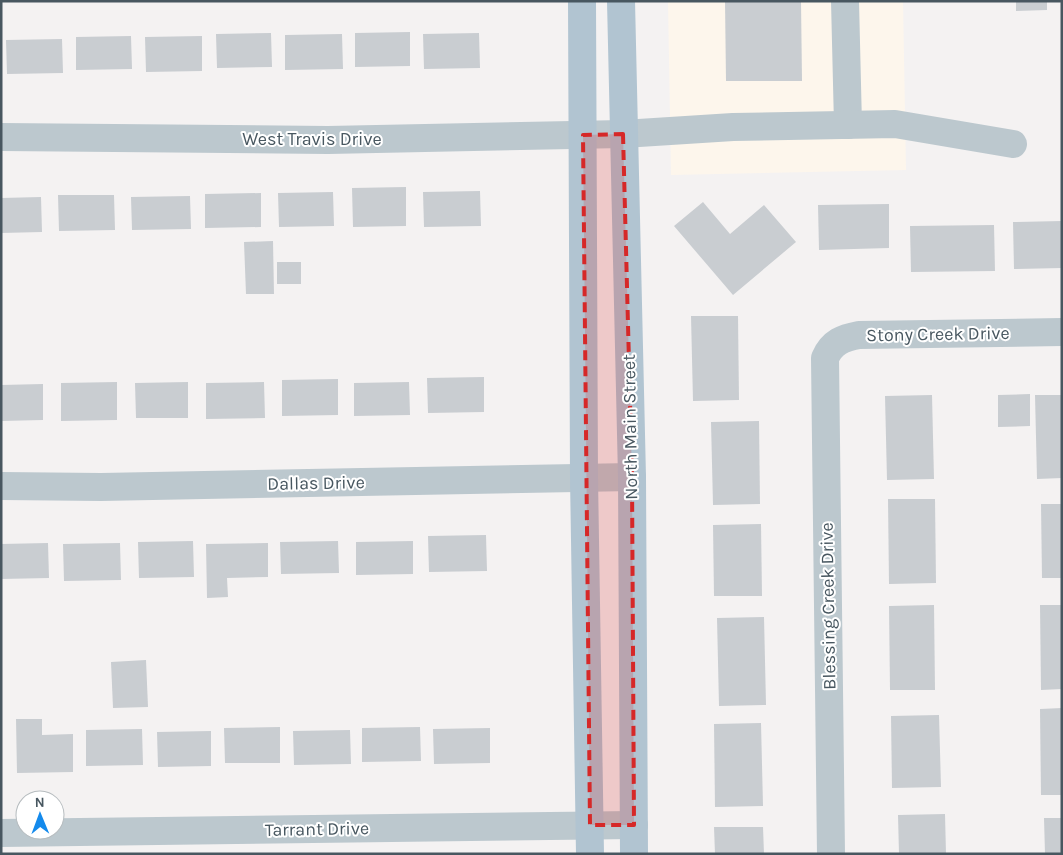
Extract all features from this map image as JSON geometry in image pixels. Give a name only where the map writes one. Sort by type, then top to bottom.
[{"type":"main road","points":[[582,1],[584,477],[590,854]]},
{"type":"main road","name":"North Main Street","points":[[620,1],[632,477],[634,854]]},
{"type":"street","points":[[845,1],[848,125]]},
{"type":"street","name":"West Travis Drive","points":[[1,137],[328,140],[623,134],[733,127],[895,124],[1013,144]]},
{"type":"street","name":"Stony Creek Drive","points":[[825,358],[828,351],[840,339],[859,335],[1062,332]]},
{"type":"street","name":"Blessing Creek Drive","points":[[825,358],[831,854]]},
{"type":"street","name":"Dallas Drive","points":[[1,486],[101,487],[632,477]]},
{"type":"street","name":"Tarrant Drive","points":[[1,833],[634,826]]},
{"type":"highlighted area","points":[[623,134],[632,477],[634,825],[590,825],[583,135]]},
{"type":"shaded area","points":[[668,1],[903,1],[906,170],[671,175]]},
{"type":"building","points":[[725,1],[801,1],[802,81],[726,81]]},
{"type":"building","points":[[1016,1],[1047,1],[1047,10],[1016,11]]},
{"type":"building","points":[[410,32],[410,66],[355,67],[355,33]]},
{"type":"building","points":[[271,33],[272,67],[217,68],[216,34]]},
{"type":"building","points":[[479,33],[480,68],[424,69],[423,34]]},
{"type":"building","points":[[342,34],[343,69],[285,70],[285,35]]},
{"type":"building","points":[[131,36],[132,69],[76,70],[76,37]]},
{"type":"building","points":[[202,36],[202,71],[146,72],[145,37]]},
{"type":"building","points":[[62,39],[63,73],[7,74],[6,40]]},
{"type":"building","points":[[406,187],[406,226],[353,227],[352,188]]},
{"type":"building","points":[[480,191],[481,226],[424,227],[423,192]]},
{"type":"building","points":[[333,192],[334,226],[279,227],[278,193]]},
{"type":"building","points":[[261,193],[261,227],[205,228],[205,194]]},
{"type":"building","points":[[58,195],[114,195],[115,230],[59,231]]},
{"type":"building","points":[[190,196],[191,229],[132,230],[131,197]]},
{"type":"building","points":[[41,197],[42,232],[1,233],[1,198]]},
{"type":"building","points":[[703,202],[730,234],[764,205],[796,242],[733,295],[674,226]]},
{"type":"building","points":[[889,204],[889,248],[819,250],[818,205]]},
{"type":"building","points":[[1062,221],[1062,268],[1014,269],[1013,222]]},
{"type":"building","points":[[994,225],[995,271],[911,272],[910,226]]},
{"type":"building","points":[[273,241],[274,294],[246,294],[244,242]]},
{"type":"building","points":[[277,262],[301,262],[301,284],[277,284]]},
{"type":"building","points":[[691,316],[738,316],[739,400],[693,401]]},
{"type":"building","points":[[484,377],[484,412],[428,413],[427,378]]},
{"type":"building","points":[[338,379],[338,415],[282,416],[282,380]]},
{"type":"building","points":[[117,382],[117,420],[61,421],[61,383]]},
{"type":"building","points":[[188,382],[188,418],[136,418],[135,383]]},
{"type":"building","points":[[264,382],[265,418],[206,419],[206,383]]},
{"type":"building","points":[[409,382],[410,415],[354,416],[354,383]]},
{"type":"building","points":[[43,384],[43,420],[1,421],[1,385]]},
{"type":"building","points":[[1030,394],[1030,426],[998,427],[998,395]]},
{"type":"building","points":[[932,395],[934,479],[887,480],[885,396]]},
{"type":"building","points":[[1035,395],[1062,395],[1062,478],[1037,479]]},
{"type":"building","points":[[759,421],[760,504],[713,505],[711,422]]},
{"type":"building","points":[[888,499],[935,499],[936,583],[889,584]]},
{"type":"building","points":[[1041,504],[1062,504],[1062,578],[1042,578]]},
{"type":"building","points":[[761,524],[762,596],[714,596],[713,525]]},
{"type":"building","points":[[486,535],[487,571],[429,572],[428,536]]},
{"type":"building","points":[[193,541],[194,577],[139,578],[138,542]]},
{"type":"building","points":[[338,541],[339,573],[281,574],[280,542]]},
{"type":"building","points":[[413,541],[413,574],[356,575],[356,542]]},
{"type":"building","points":[[48,543],[49,578],[1,579],[1,544]]},
{"type":"building","points":[[120,543],[121,580],[64,581],[63,544]]},
{"type":"building","points":[[268,543],[268,577],[227,578],[228,597],[207,598],[206,544]]},
{"type":"building","points":[[934,605],[935,690],[890,690],[889,606]]},
{"type":"building","points":[[1040,605],[1062,605],[1062,689],[1041,690]]},
{"type":"building","points":[[764,617],[766,705],[719,706],[717,618]]},
{"type":"building","points":[[146,660],[148,707],[113,708],[111,662]]},
{"type":"building","points":[[1062,708],[1062,795],[1041,795],[1040,709]]},
{"type":"building","points":[[939,715],[941,787],[892,788],[891,716]]},
{"type":"building","points":[[16,719],[42,719],[42,735],[73,734],[73,772],[17,773]]},
{"type":"building","points":[[761,723],[763,806],[715,807],[714,724]]},
{"type":"building","points":[[280,727],[280,763],[225,763],[224,728]]},
{"type":"building","points":[[420,727],[421,761],[362,762],[362,728]]},
{"type":"building","points":[[490,728],[490,763],[434,764],[433,729]]},
{"type":"building","points":[[142,729],[143,765],[86,766],[86,730]]},
{"type":"building","points":[[350,730],[351,764],[294,765],[293,731]]},
{"type":"building","points":[[211,731],[211,766],[158,767],[157,732]]},
{"type":"building","points":[[945,814],[946,854],[899,854],[898,815]]},
{"type":"building","points":[[1044,818],[1062,818],[1062,854],[1045,854]]},
{"type":"building","points":[[714,827],[763,827],[764,854],[715,854]]}]
